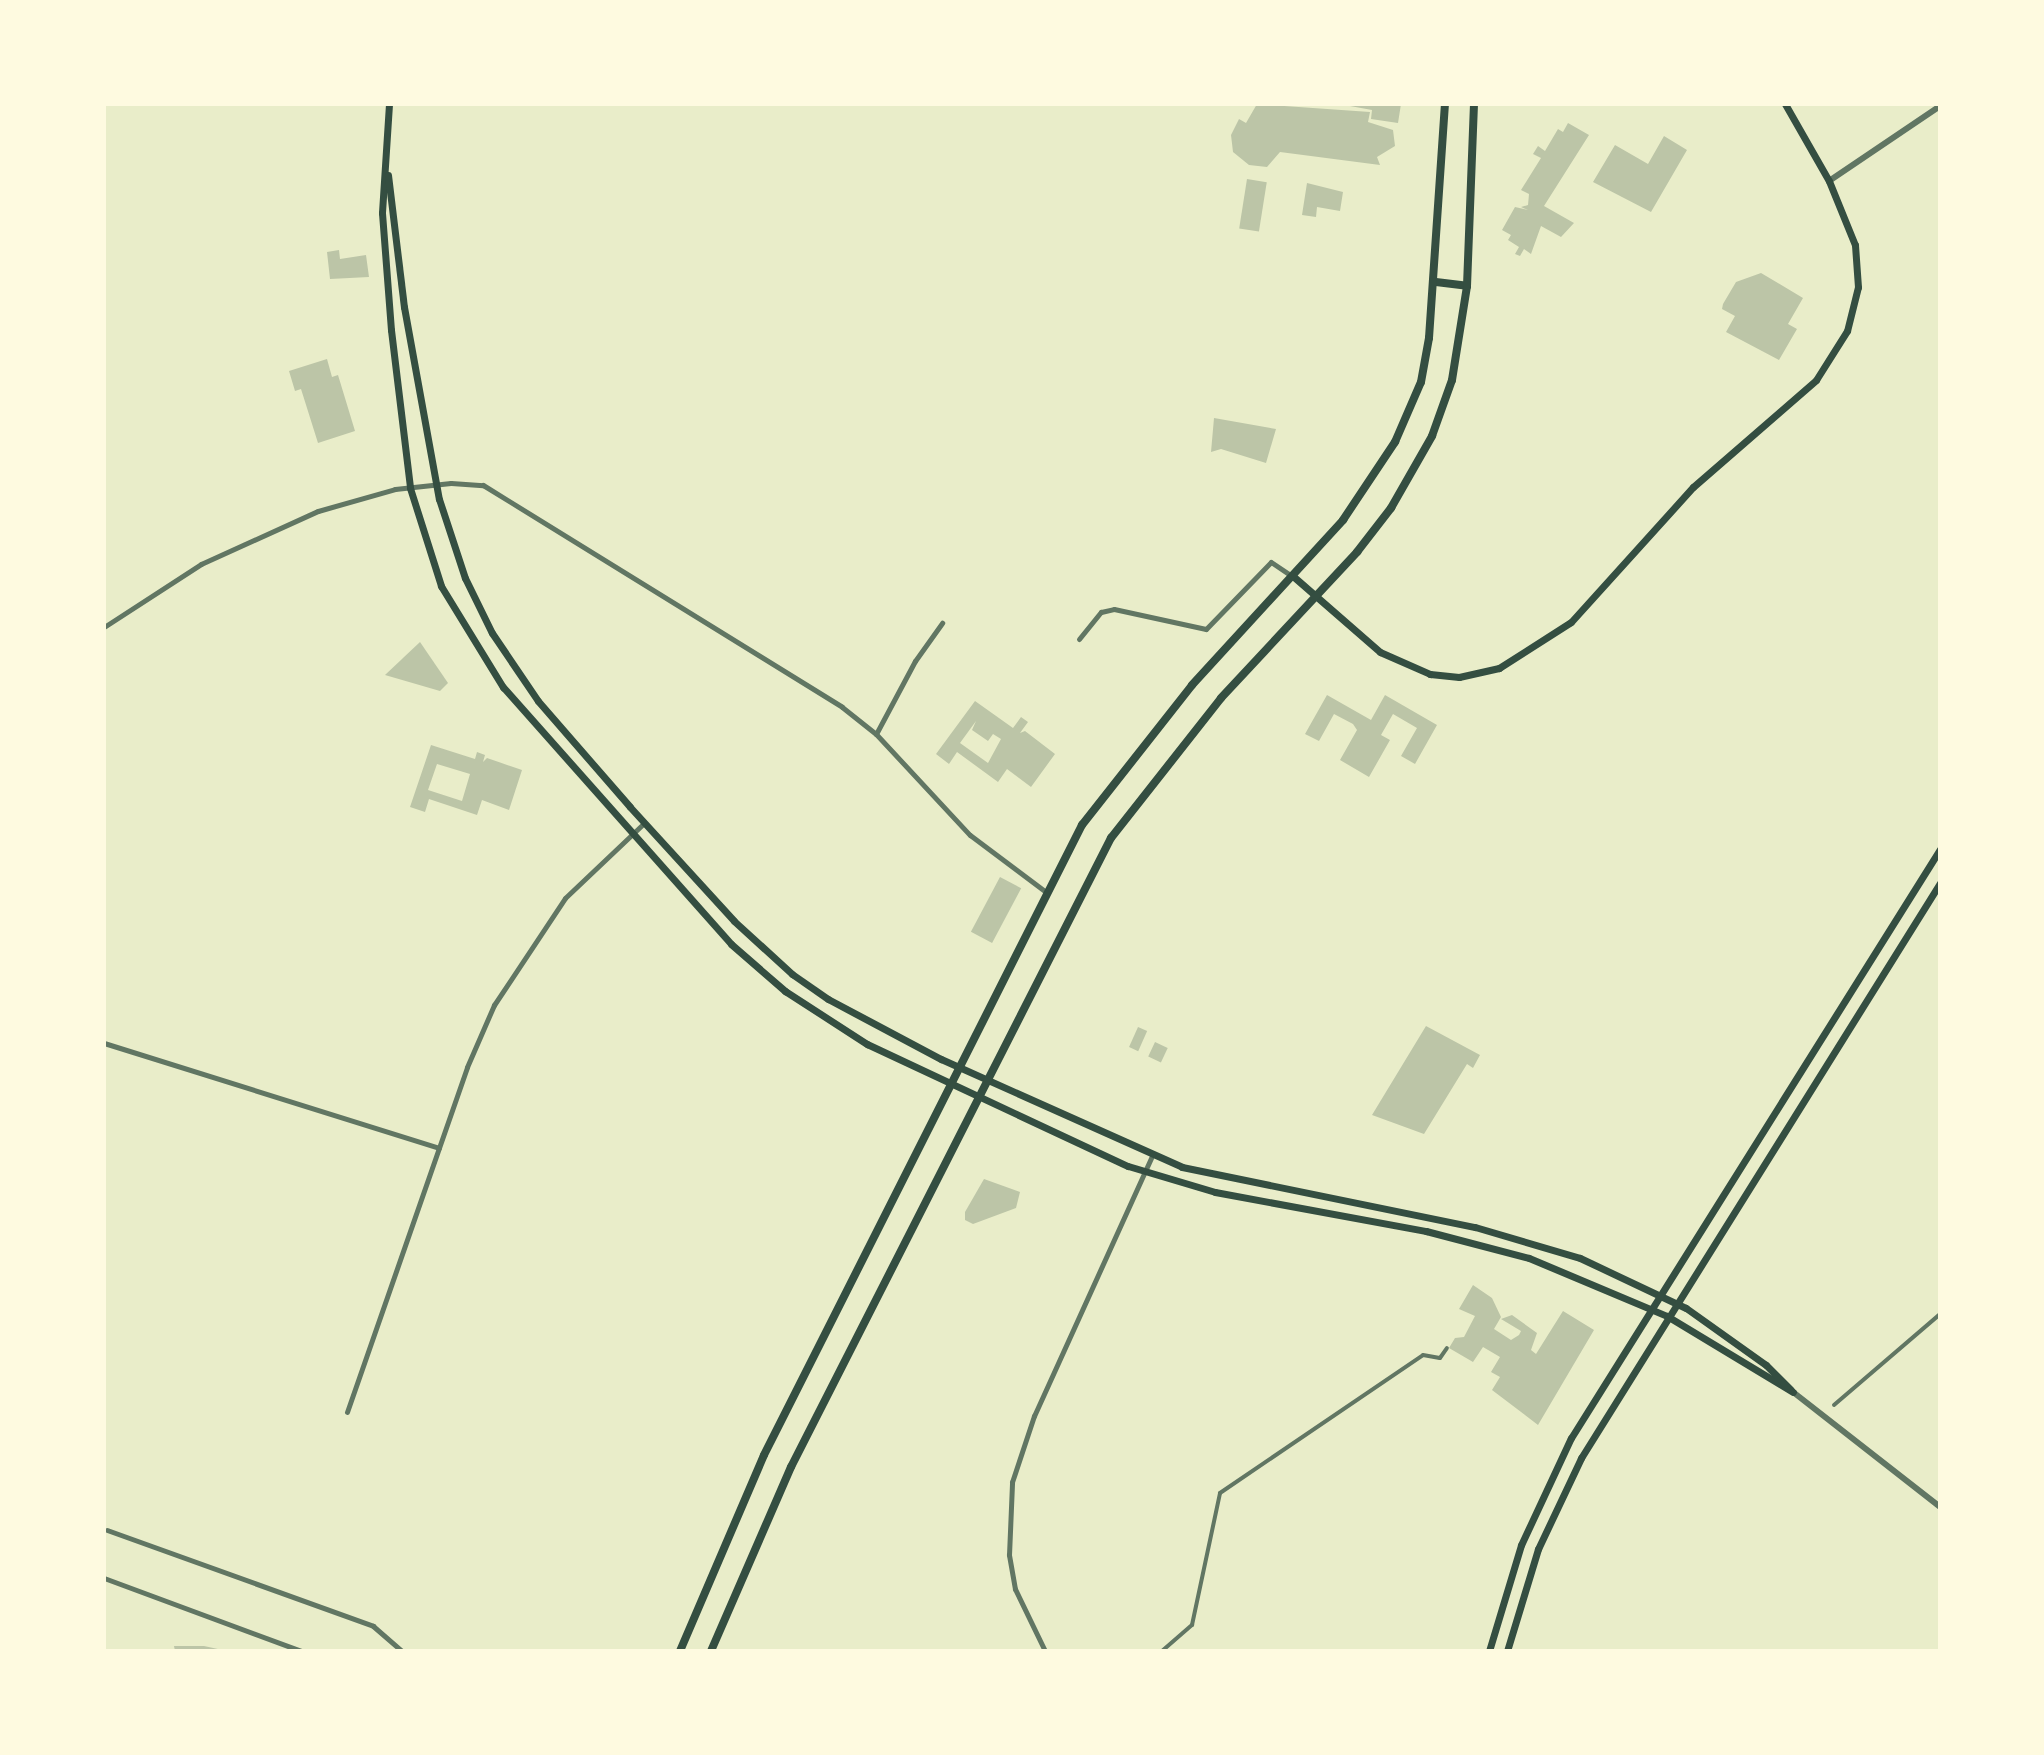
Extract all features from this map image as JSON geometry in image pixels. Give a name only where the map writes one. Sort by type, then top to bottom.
[{"type":"main road","points":[[389,104],[382,231],[410,488],[441,586],[464,631],[527,717],[713,926],[785,991],[867,1044],[1144,1173],[1227,1194],[1470,1240],[1576,1274],[1667,1316],[1793,1392]]},
{"type":"main road","points":[[680,1651],[764,1455],[1082,825],[1128,762],[1294,577],[1364,492],[1395,442],[1421,382],[1436,282],[1445,104]]},
{"type":"main road","points":[[711,1651],[791,1467],[1069,911],[1135,801],[1221,698],[1317,597],[1391,508],[1432,436],[1452,380],[1467,286],[1474,104]]},
{"type":"main road","points":[[1294,577],[1380,652],[1430,674],[1483,673],[1552,637],[1693,487],[1807,388],[1835,357],[1852,319],[1859,278],[1855,245],[1829,181],[1785,104]]},
{"type":"main road","points":[[386,157],[404,307],[437,485],[465,578],[505,656],[644,823],[734,921],[792,974],[860,1017],[958,1067],[1152,1156],[1231,1180],[1510,1235],[1580,1258],[1675,1302],[1766,1365],[1793,1392]]},
{"type":"main road","points":[[1436,282],[1467,286]]},
{"type":"main road","points":[[1489,1651],[1521,1545],[1557,1463],[1659,1294],[1940,849]]},
{"type":"main road","points":[[1507,1651],[1523,1592],[1561,1497],[1675,1302],[1940,883]]},
{"type":"street","points":[[1829,181],[1940,106]]},
{"type":"street","points":[[104,627],[189,571],[318,511],[410,488],[472,483],[492,490],[779,666],[876,734],[970,835],[1046,892]]},
{"type":"street","points":[[1079,639],[1101,612],[1114,609],[1206,629],[1271,562],[1294,577]]},
{"type":"street","points":[[876,734],[942,623]]},
{"type":"street","points":[[347,1412],[478,1040],[512,972],[565,898],[644,823]]},
{"type":"street","points":[[104,1043],[439,1148]]},
{"type":"street","points":[[1045,1651],[1015,1589],[1009,1555],[1012,1482],[1034,1416],[1152,1156]]},
{"type":"street","points":[[1834,1405],[1940,1314]]},
{"type":"street","points":[[1162,1651],[1192,1625],[1220,1493],[1423,1355],[1440,1358],[1447,1348]]},
{"type":"street","points":[[1793,1392],[1940,1507]]},
{"type":"street","points":[[107,1530],[373,1626],[402,1651]]},
{"type":"street","points":[[104,1578],[301,1651]]},
{"type":"building","points":[[1257,104],[1370,112],[1368,122],[1393,130],[1395,146],[1377,157],[1380,165],[1280,152],[1267,167],[1249,165],[1233,152],[1231,135],[1239,119],[1246,123]]},
{"type":"building","points":[[1339,104],[1401,104],[1398,123],[1371,119],[1372,110]]},
{"type":"building","points":[[1568,123],[1589,135],[1544,206],[1574,223],[1561,237],[1541,226],[1531,254],[1524,249],[1520,256],[1515,254],[1519,247],[1508,240],[1511,235],[1502,230],[1515,207],[1528,210],[1521,207],[1528,205],[1529,194],[1521,190],[1541,158],[1533,154],[1538,146],[1545,151],[1558,129],[1563,132]]},
{"type":"building","points":[[1664,136],[1687,150],[1651,212],[1593,182],[1615,145],[1648,164]]},
{"type":"building","points":[[1247,179],[1267,182],[1259,232],[1239,228]]},
{"type":"building","points":[[1307,183],[1343,192],[1340,211],[1317,207],[1316,217],[1302,215]]},
{"type":"building","points":[[339,250],[340,259],[366,255],[369,277],[330,279],[327,252]]},
{"type":"building","points":[[1761,273],[1803,298],[1788,324],[1797,329],[1779,360],[1726,332],[1735,316],[1722,309],[1723,304],[1736,282]]},
{"type":"building","points":[[327,359],[332,377],[338,375],[355,431],[318,443],[301,389],[295,391],[289,371]]},
{"type":"building","points":[[1214,418],[1276,429],[1266,463],[1221,449],[1211,452]]},
{"type":"building","points":[[420,642],[448,683],[440,691],[385,675]]},
{"type":"building","points":[[1327,695],[1371,720],[1385,695],[1437,725],[1415,764],[1401,756],[1417,728],[1393,714],[1381,735],[1390,740],[1369,777],[1340,760],[1357,730],[1353,724],[1334,714],[1319,741],[1305,734]]},
{"type":"building","points":[[975,701],[1013,728],[1021,717],[1028,722],[1020,733],[1025,731],[1055,754],[1031,787],[1007,769],[998,782],[957,752],[949,764],[936,754]],"holes":[[[976,721],[972,730],[988,741],[993,734],[1001,739],[988,763],[960,743]]]},
{"type":"building","points":[[431,745],[475,759],[477,752],[485,755],[483,762],[487,758],[522,770],[509,810],[482,800],[477,815],[429,799],[425,812],[410,807]],"holes":[[[437,764],[470,774],[462,801],[428,790]]]},
{"type":"building","points":[[1000,877],[1021,888],[992,943],[971,932]]},
{"type":"building","points":[[1426,1026],[1480,1055],[1473,1068],[1467,1064],[1424,1134],[1372,1115]]},
{"type":"building","points":[[1138,1027],[1147,1031],[1138,1051],[1129,1047]]},
{"type":"building","points":[[1155,1042],[1168,1048],[1161,1062],[1148,1057]]},
{"type":"building","points":[[984,1179],[1020,1192],[1016,1208],[973,1224],[965,1220],[965,1212]]},
{"type":"building","points":[[1473,1285],[1492,1298],[1501,1317],[1494,1329],[1511,1340],[1519,1335],[1521,1331],[1501,1319],[1512,1315],[1537,1333],[1531,1350],[1536,1354],[1563,1311],[1594,1330],[1538,1425],[1492,1390],[1500,1377],[1491,1372],[1500,1357],[1483,1347],[1473,1362],[1449,1348],[1455,1338],[1464,1337],[1475,1316],[1459,1309]]},
{"type":"building","points":[[174,1646],[204,1646],[227,1651],[175,1651]]}]
